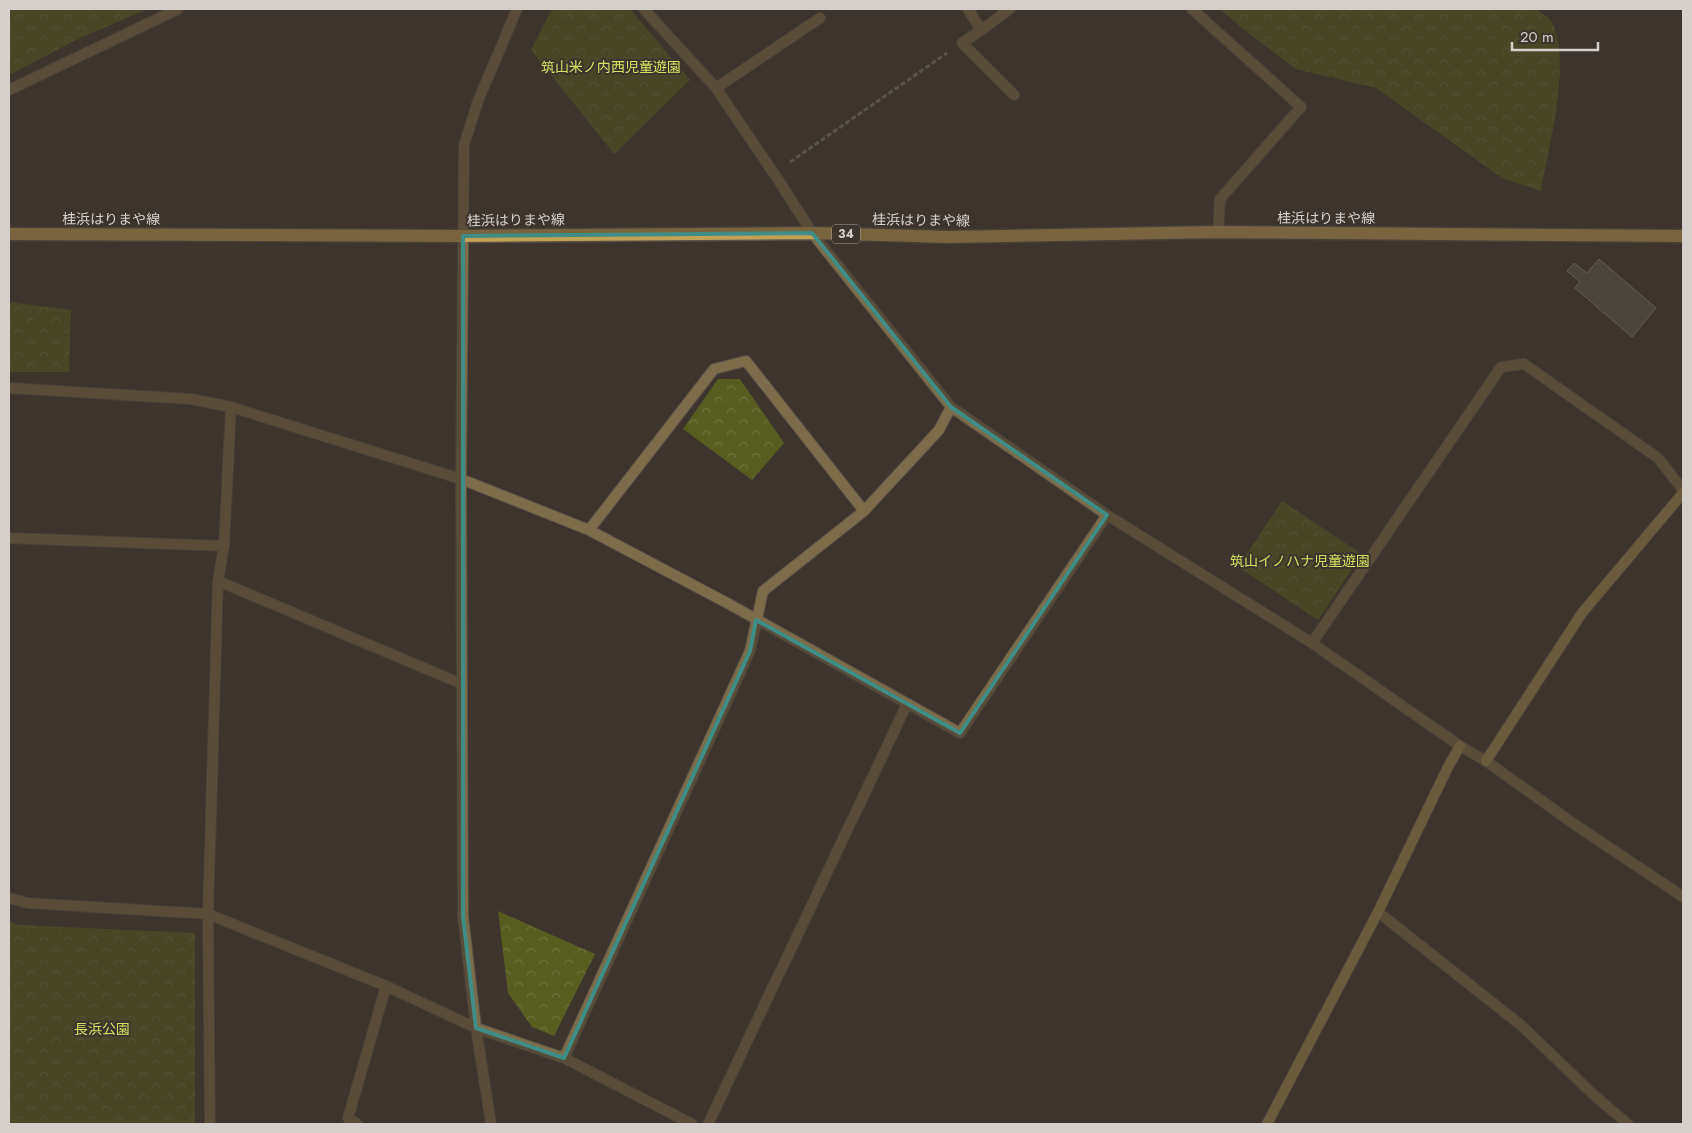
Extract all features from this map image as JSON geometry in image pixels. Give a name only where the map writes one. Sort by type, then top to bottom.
[{"type":"main road","name":"桂浜はりまや線","points":[[9,234],[463,236],[812,233],[949,237],[1218,232],[1683,236]]},
{"type":"street","points":[[9,90],[178,9]]},
{"type":"street","points":[[492,1124],[476,1028],[463,916],[461,478],[464,145],[478,101],[517,9]]},
{"type":"street","points":[[644,9],[716,88],[812,233],[950,406],[1107,515],[1312,643],[1683,897]]},
{"type":"street","points":[[968,9],[981,30]]},
{"type":"street","points":[[1010,9],[962,43],[1014,95]]},
{"type":"street","points":[[1192,9],[1301,106],[1220,199],[1218,232]]},
{"type":"street","points":[[716,88],[820,18]]},
{"type":"street","points":[[589,530],[714,369],[746,361],[864,511]]},
{"type":"street","points":[[1312,643],[1501,367],[1524,364],[1658,458],[1683,492],[1582,613],[1486,761]]},
{"type":"street","points":[[9,388],[192,399],[230,407],[461,478],[589,530],[960,733],[1107,515]]},
{"type":"street","points":[[564,1058],[750,652],[763,591],[864,511],[939,430],[950,406]]},
{"type":"street","points":[[210,1124],[208,914],[218,581],[224,546],[230,407]]},
{"type":"street","points":[[9,538],[224,546]]},
{"type":"street","points":[[218,581],[462,684]]},
{"type":"street","points":[[708,1124],[907,704]]},
{"type":"street","points":[[1267,1124],[1378,912],[1460,746]]},
{"type":"street","points":[[9,898],[27,903],[208,914],[386,986],[476,1028],[564,1058],[692,1124]]},
{"type":"street","points":[[1378,912],[1522,1026],[1596,1097],[1628,1124]]},
{"type":"street","points":[[357,1124],[348,1118],[386,986]]},
{"type":"path","points":[[790,162],[962,43]]},
{"type":"highlighted area","points":[[812,233],[951,407],[1107,515],[960,733],[756,620],[750,651],[564,1058],[476,1028],[463,916],[463,236]]},
{"type":"green space","points":[[9,9],[148,9],[80,38],[9,75]]},
{"type":"green space","name":"筑山米ノ内西児童遊園","points":[[552,9],[630,9],[690,80],[614,154],[531,50]]},
{"type":"green space","points":[[1220,9],[1536,9],[1553,24],[1558,42],[1560,62],[1557,106],[1541,191],[1502,178],[1376,88],[1296,69]]},
{"type":"green space","points":[[9,302],[71,310],[69,372],[9,372]]},
{"type":"green space","points":[[718,379],[740,379],[784,443],[752,480],[683,429]]},
{"type":"green space","name":"筑山イノハナ児童遊園","points":[[1282,501],[1362,554],[1318,620],[1238,567]]},
{"type":"green space","points":[[498,911],[595,954],[554,1036],[532,1027],[508,993]]},
{"type":"green space","name":"長浜公園","points":[[9,921],[19,925],[195,933],[195,1124],[9,1124]]},
{"type":"building","points":[[1599,259],[1656,308],[1632,337],[1575,288],[1580,282],[1567,271],[1574,263],[1587,273]]}]
